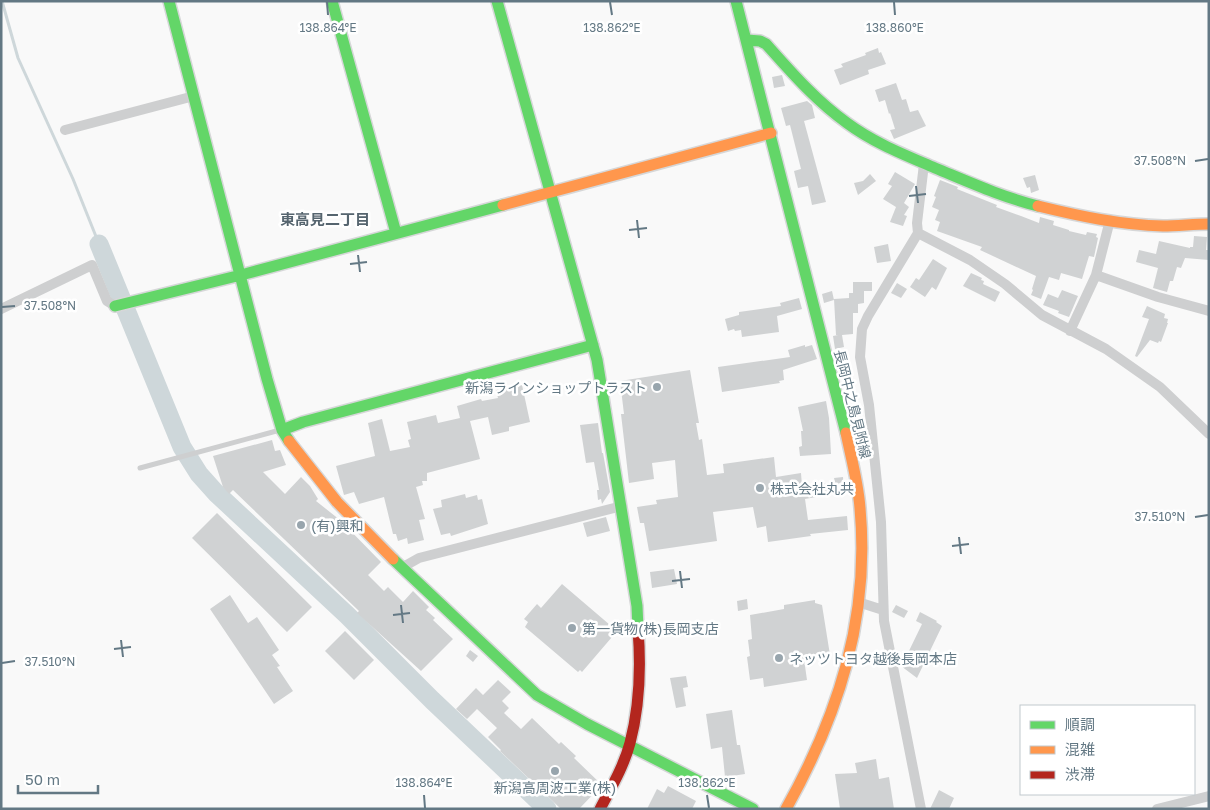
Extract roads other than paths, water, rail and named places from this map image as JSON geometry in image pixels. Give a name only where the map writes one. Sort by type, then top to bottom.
[{"type":"street","points":[[169,1],[267,379],[282,430],[293,448],[337,502],[497,659],[537,695],[587,724],[630,744],[753,809]]},
{"type":"street","points":[[332,1],[396,233]]},
{"type":"street","points":[[498,1],[598,360],[637,606],[640,690],[630,744],[616,779],[600,809]]},
{"type":"street","name":"長岡中之島見附線","points":[[736,1],[843,420],[860,507],[862,536],[858,602],[841,689],[820,746],[786,809]]},
{"type":"street","points":[[747,40],[760,41],[766,44],[795,76],[846,123],[881,145],[992,192],[1024,202],[1110,220],[1164,226],[1209,224]]},
{"type":"street","points":[[65,130],[194,96]]},
{"type":"street","points":[[1,309],[92,265],[107,301],[115,306],[241,275],[771,133]]},
{"type":"street","points":[[921,809],[884,620],[881,522],[869,405],[860,357],[860,342],[862,329],[868,316],[918,233],[917,223],[924,164]]},
{"type":"street","points":[[1070,331],[1096,275],[1110,220]]},
{"type":"street","points":[[918,233],[970,260],[1005,284],[1042,315],[1106,349],[1160,387],[1209,434]]},
{"type":"street","points":[[1096,275],[1158,297],[1209,311]]},
{"type":"street","points":[[282,430],[303,422],[593,345]]},
{"type":"street","points":[[403,567],[419,558],[622,506]]},
{"type":"street","points":[[858,602],[883,610]]},
{"type":"street","points":[[1156,809],[1209,796]]},
{"type":"lane","points":[[140,468],[282,430]]},
{"type":"waterway","points":[[2,1],[18,58],[73,179],[99,244]]},
{"type":"waterway","points":[[99,244],[182,447],[199,474],[216,493],[347,615],[432,700],[547,809]]},
{"type":"place","name":"新潟ラインショップトラスト","points":[[657,387]]},
{"type":"place","name":"株式会社丸共","points":[[760,488]]},
{"type":"place","name":"(有)興和","points":[[301,525]]},
{"type":"place","name":"第一貨物(株)長岡支店","points":[[572,628]]},
{"type":"place","name":"ネッツトヨタ越後長岡本店","points":[[779,658]]},
{"type":"place","name":"新潟高周波工業(株)","points":[[555,771]]},
{"type":"district","name":"東高見二丁目","points":[[325,219]]}]
